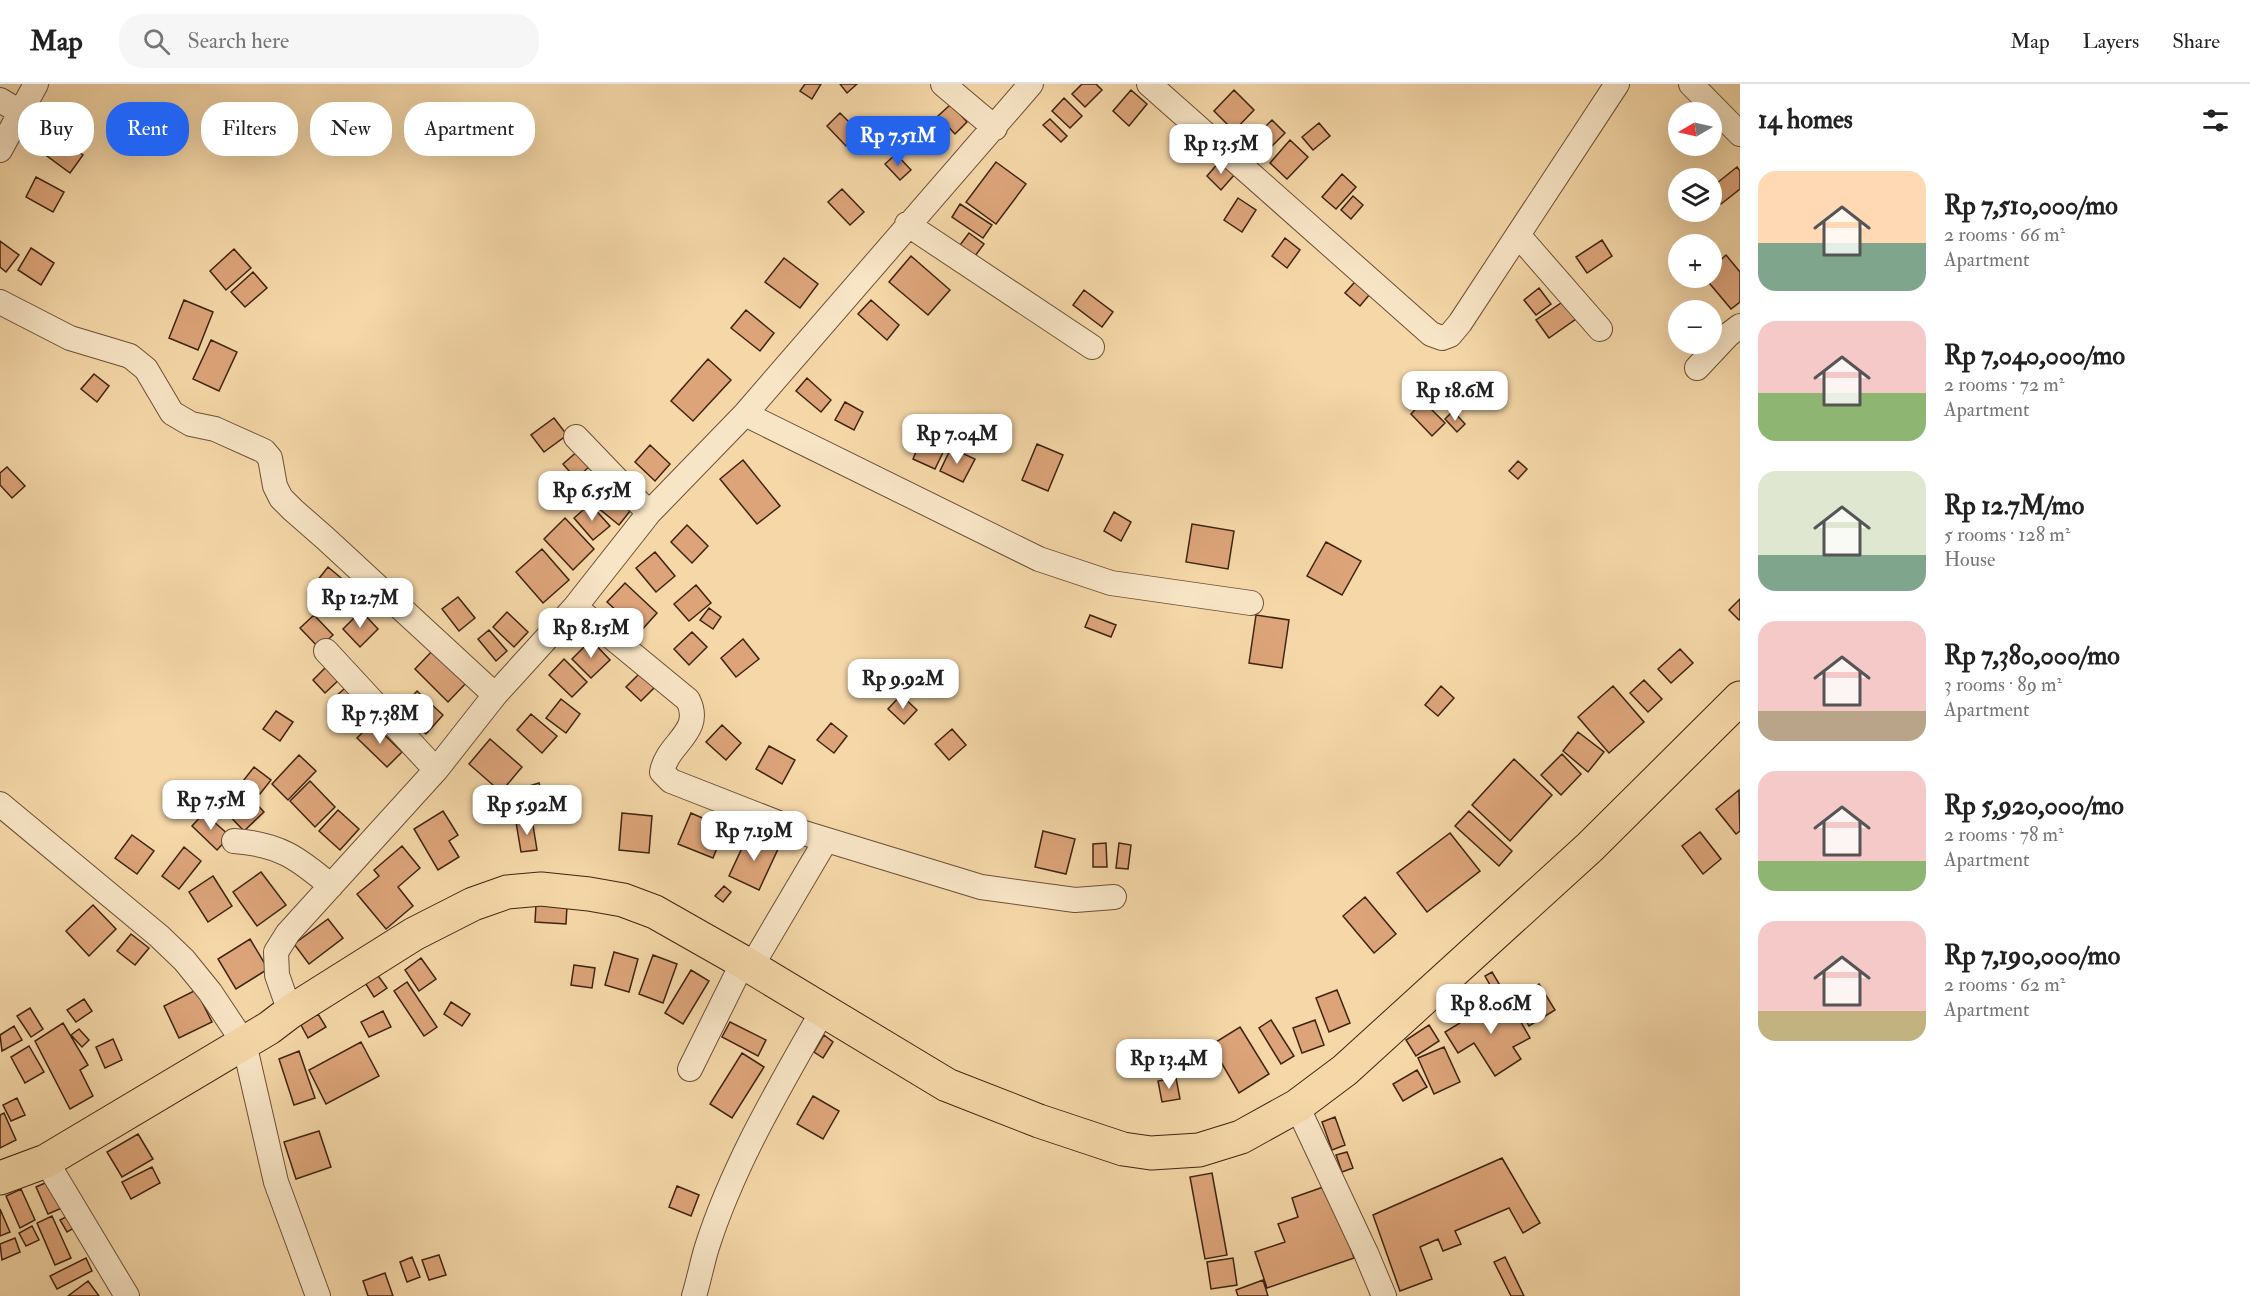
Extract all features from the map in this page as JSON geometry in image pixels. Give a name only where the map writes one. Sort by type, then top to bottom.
[{"type":"highway","points":[[0,1178],[46,1161],[244,1043],[414,934],[473,904],[507,892],[541,889],[623,900],[655,912],[947,1085],[1039,1121],[1123,1149],[1151,1154],[1199,1150],[1241,1137],[1297,1106],[1345,1070],[1590,847],[1740,698]]},
{"type":"street","points":[[0,150],[10,106],[36,84]]},
{"type":"street","points":[[943,84],[994,128]]},
{"type":"street","points":[[290,1012],[277,975],[276,952],[288,933],[436,770],[495,695],[575,607],[649,513],[745,414],[907,224],[1031,84]]},
{"type":"street","points":[[1149,84],[1431,334],[1442,339],[1450,335],[1461,323],[1617,84]]},
{"type":"street","points":[[1691,84],[1740,134]]},
{"type":"street","points":[[907,224],[1092,346]]},
{"type":"street","points":[[1518,235],[1600,329]]},
{"type":"street","points":[[0,302],[70,338],[130,356],[146,369],[172,413],[191,424],[214,429],[264,451],[270,458],[275,486],[281,498],[495,695]]},
{"type":"street","points":[[1697,368],[1728,335],[1740,326]]},
{"type":"street","points":[[745,414],[1039,559],[1111,584],[1251,603]]},
{"type":"street","points":[[576,437],[649,513]]},
{"type":"street","points":[[575,607],[688,700],[694,711],[692,724],[664,762],[662,772],[671,781],[826,840],[981,887],[1075,900],[1114,897]]},
{"type":"street","points":[[326,651],[436,770]]},
{"type":"street","points":[[0,804],[159,936],[184,960],[210,992],[244,1043],[276,1182],[318,1296]]},
{"type":"street","points":[[690,1069],[747,965],[826,840]]},
{"type":"street","points":[[234,841],[254,842],[279,849],[302,861],[331,886]]},
{"type":"street","points":[[694,1296],[707,1247],[736,1171],[822,1011]]},
{"type":"street","points":[[1297,1106],[1384,1296]]},
{"type":"street","points":[[46,1161],[127,1296]]},
{"type":"building","points":[[805,84],[821,84],[812,99],[800,91]]},
{"type":"building","points":[[840,84],[857,84],[847,93]]},
{"type":"building","points":[[1082,84],[1096,84],[1102,90],[1085,107],[1072,94]]},
{"type":"building","points":[[1131,90],[1147,104],[1129,126],[1113,111]]},
{"type":"building","points":[[1234,90],[1254,110],[1234,131],[1214,111]]},
{"type":"building","points":[[1064,98],[1082,116],[1070,128],[1052,111]]},
{"type":"building","points":[[951,104],[967,122],[955,134],[938,116]]},
{"type":"building","points":[[840,113],[860,133],[846,146],[827,126]]},
{"type":"building","points":[[1050,119],[1067,136],[1061,142],[1043,125]]},
{"type":"building","points":[[1272,120],[1285,133],[1267,151],[1254,138]]},
{"type":"building","points":[[1319,123],[1330,136],[1313,150],[1302,137]]},
{"type":"building","points":[[1290,140],[1308,157],[1287,179],[1270,163]]},
{"type":"building","points":[[896,154],[911,170],[900,180],[885,164]]},
{"type":"building","points":[[47,156],[82,156],[70,173]]},
{"type":"building","points":[[1220,161],[1235,174],[1221,190],[1207,176]]},
{"type":"building","points":[[996,162],[1026,184],[996,224],[966,202]]},
{"type":"building","points":[[1737,167],[1740,171],[1740,189],[1722,203],[1722,179]]},
{"type":"building","points":[[1342,174],[1356,187],[1336,209],[1322,197]]},
{"type":"building","points":[[36,177],[64,192],[53,212],[26,197]]},
{"type":"building","points":[[842,189],[864,212],[850,225],[828,202]]},
{"type":"building","points":[[1353,196],[1363,205],[1351,219],[1341,210]]},
{"type":"building","points":[[1238,198],[1256,210],[1242,232],[1224,220]]},
{"type":"building","points":[[960,204],[992,225],[983,238],[952,217]]},
{"type":"building","points":[[969,233],[984,244],[972,260],[957,249]]},
{"type":"building","points":[[1285,238],[1300,250],[1287,268],[1272,256]]},
{"type":"building","points":[[1602,240],[1612,256],[1587,273],[1576,257]]},
{"type":"building","points":[[0,241],[19,255],[6,272],[0,267]]},
{"type":"building","points":[[31,248],[54,263],[41,285],[18,270]]},
{"type":"building","points":[[234,249],[251,268],[226,290],[210,271]]},
{"type":"building","points":[[1726,255],[1740,272],[1740,302],[1731,309],[1713,288],[1722,288],[1722,259]]},
{"type":"building","points":[[911,256],[950,290],[928,315],[889,282]]},
{"type":"building","points":[[784,258],[818,284],[800,308],[765,282]]},
{"type":"building","points":[[253,272],[267,288],[245,307],[231,292]]},
{"type":"building","points":[[1361,275],[1375,288],[1360,306],[1345,293]]},
{"type":"building","points":[[1539,288],[1551,304],[1536,315],[1524,300]]},
{"type":"building","points":[[1084,290],[1113,312],[1102,327],[1073,305]]},
{"type":"building","points":[[184,300],[213,312],[198,350],[169,338]]},
{"type":"building","points":[[871,300],[899,325],[887,340],[858,314]]},
{"type":"building","points":[[1564,301],[1576,319],[1549,338],[1536,320]]},
{"type":"building","points":[[746,310],[774,333],[760,351],[731,328]]},
{"type":"building","points":[[211,340],[237,352],[219,391],[193,379]]},
{"type":"building","points":[[708,359],[731,380],[693,421],[671,401]]},
{"type":"building","points":[[94,374],[109,386],[97,402],[81,389]]},
{"type":"building","points":[[807,378],[831,400],[821,412],[796,391]]},
{"type":"building","points":[[1423,401],[1445,423],[1432,436],[1411,414]]},
{"type":"building","points":[[845,402],[863,412],[854,430],[835,420]]},
{"type":"building","points":[[1453,411],[1465,424],[1457,432],[1445,419]]},
{"type":"building","points":[[554,418],[567,435],[544,452],[531,435]]},
{"type":"building","points":[[924,433],[947,444],[935,469],[913,459]]},
{"type":"building","points":[[1037,444],[1063,455],[1048,491],[1022,480]]},
{"type":"building","points":[[650,445],[670,464],[655,481],[635,462]]},
{"type":"building","points":[[951,448],[975,459],[963,482],[940,471]]},
{"type":"building","points":[[580,449],[593,463],[576,479],[563,464]]},
{"type":"building","points":[[743,460],[780,506],[757,524],[720,479]]},
{"type":"building","points":[[1518,461],[1527,469],[1518,479],[1509,471]]},
{"type":"building","points":[[7,467],[25,486],[12,498],[0,485],[0,473]]},
{"type":"building","points":[[603,489],[630,511],[619,525],[592,503]]},
{"type":"building","points":[[590,504],[610,526],[593,540],[574,518]]},
{"type":"building","points":[[1114,512],[1131,522],[1121,541],[1104,531]]},
{"type":"building","points":[[565,518],[594,549],[573,570],[544,539]]},
{"type":"building","points":[[1192,524],[1234,531],[1228,569],[1186,562]]},
{"type":"building","points":[[687,525],[708,546],[692,563],[671,542]]},
{"type":"building","points":[[1326,542],[1361,561],[1342,595],[1307,576]]},
{"type":"building","points":[[542,549],[569,580],[543,603],[516,572]]},
{"type":"building","points":[[655,552],[675,576],[656,592],[636,568]]},
{"type":"building","points":[[328,567],[359,593],[348,607],[317,581]]},
{"type":"building","points":[[625,583],[657,613],[640,632],[607,602]]},
{"type":"building","points":[[696,585],[711,603],[689,621],[674,604]]},
{"type":"building","points":[[458,597],[475,618],[459,631],[442,609]]},
{"type":"building","points":[[1740,599],[1740,619],[1739,620],[1729,610]]},
{"type":"building","points":[[709,608],[721,617],[713,629],[700,620]]},
{"type":"building","points":[[361,611],[378,629],[360,647],[343,629]]},
{"type":"building","points":[[507,612],[528,632],[514,647],[493,627]]},
{"type":"building","points":[[314,615],[333,635],[319,648],[300,628]]},
{"type":"building","points":[[1090,615],[1116,625],[1111,637],[1085,627]]},
{"type":"building","points":[[1256,615],[1289,620],[1282,668],[1249,663]]},
{"type":"building","points":[[489,630],[507,651],[496,661],[478,639]]},
{"type":"building","points":[[692,632],[707,647],[689,665],[674,649]]},
{"type":"building","points":[[743,639],[759,659],[736,677],[721,658]]},
{"type":"building","points":[[591,640],[610,660],[591,678],[572,659]]},
{"type":"building","points":[[436,647],[469,680],[448,702],[415,669]]},
{"type":"building","points":[[1680,649],[1693,663],[1671,683],[1658,669]]},
{"type":"building","points":[[564,659],[587,682],[572,697],[549,675]]},
{"type":"building","points":[[330,663],[343,676],[325,693],[313,680]]},
{"type":"building","points":[[641,672],[655,687],[641,701],[626,687]]},
{"type":"building","points":[[1644,680],[1662,699],[1648,712],[1630,693]]},
{"type":"building","points":[[351,683],[365,701],[350,713],[336,696]]},
{"type":"building","points":[[1441,686],[1454,698],[1438,716],[1425,705]]},
{"type":"building","points":[[1613,686],[1644,722],[1609,753],[1578,717]]},
{"type":"building","points":[[417,691],[443,715],[426,734],[400,710]]},
{"type":"building","points":[[901,695],[917,710],[904,724],[888,709]]},
{"type":"building","points":[[561,699],[580,714],[566,733],[546,718]]},
{"type":"building","points":[[276,711],[293,722],[280,741],[263,729]]},
{"type":"building","points":[[531,714],[557,736],[542,753],[517,730]]},
{"type":"building","points":[[372,723],[402,752],[387,767],[357,738]]},
{"type":"building","points":[[831,723],[847,736],[834,753],[817,740]]},
{"type":"building","points":[[722,725],[741,743],[726,760],[706,742]]},
{"type":"building","points":[[952,729],[966,745],[949,760],[935,744]]},
{"type":"building","points":[[1578,732],[1604,752],[1588,772],[1563,751]]},
{"type":"building","points":[[490,739],[522,767],[501,792],[469,764]]},
{"type":"building","points":[[769,746],[795,760],[782,784],[756,769]]},
{"type":"building","points":[[1562,754],[1581,774],[1561,795],[1541,775]]},
{"type":"building","points":[[299,755],[316,771],[288,800],[272,784]]},
{"type":"building","points":[[1514,759],[1552,795],[1510,841],[1472,805]]},
{"type":"building","points":[[254,767],[271,780],[260,794],[243,781]]},
{"type":"building","points":[[310,781],[335,807],[315,827],[290,801]]},
{"type":"building","points":[[539,783],[547,810],[521,817],[513,791]]},
{"type":"building","points":[[238,784],[264,812],[244,831],[217,803]]},
{"type":"building","points":[[1739,790],[1740,831],[1736,834],[1716,809]]},
{"type":"building","points":[[338,810],[359,829],[340,850],[319,831]]},
{"type":"building","points":[[443,811],[458,835],[449,841],[459,857],[438,870],[414,829]]},
{"type":"building","points":[[1469,811],[1512,851],[1499,866],[1455,826]]},
{"type":"building","points":[[204,813],[230,836],[217,850],[192,826]]},
{"type":"building","points":[[622,813],[652,816],[649,853],[619,850]]},
{"type":"building","points":[[691,813],[725,828],[713,858],[678,844]]},
{"type":"building","points":[[532,819],[537,850],[521,852],[516,822]]},
{"type":"building","points":[[1043,831],[1075,839],[1066,874],[1035,867]]},
{"type":"building","points":[[1700,832],[1721,859],[1703,874],[1682,846]]},
{"type":"building","points":[[1450,833],[1480,871],[1427,912],[1397,873]]},
{"type":"building","points":[[132,835],[154,851],[137,874],[115,858]]},
{"type":"building","points":[[748,835],[778,849],[759,890],[729,876]]},
{"type":"building","points":[[1106,843],[1107,867],[1093,867],[1093,844]]},
{"type":"building","points":[[1119,843],[1131,845],[1128,869],[1116,868]]},
{"type":"building","points":[[402,846],[420,868],[398,887],[413,906],[386,929],[357,894],[379,876],[374,870]]},
{"type":"building","points":[[184,847],[201,861],[179,889],[162,876]]},
{"type":"building","points":[[261,872],[286,905],[257,926],[233,892]]},
{"type":"building","points":[[213,876],[232,906],[208,922],[189,892]]},
{"type":"building","points":[[724,886],[731,892],[723,902],[715,896]]},
{"type":"building","points":[[1365,897],[1396,934],[1374,953],[1343,916]]},
{"type":"building","points":[[536,904],[567,906],[566,924],[535,922]]},
{"type":"building","points":[[93,905],[116,929],[89,956],[66,931]]},
{"type":"building","points":[[328,919],[343,938],[309,964],[294,944]]},
{"type":"building","points":[[131,934],[149,948],[135,965],[117,951]]},
{"type":"building","points":[[250,939],[268,969],[236,989],[218,959]]},
{"type":"building","points":[[614,952],[638,959],[629,992],[605,985]]},
{"type":"building","points":[[653,955],[677,964],[663,1003],[639,994]]},
{"type":"building","points":[[421,958],[436,979],[419,991],[405,970]]},
{"type":"building","points":[[574,965],[595,968],[592,988],[571,985]]},
{"type":"building","points":[[691,970],[709,981],[683,1024],[665,1013]]},
{"type":"building","points":[[1492,972],[1501,987],[1494,992],[1485,976]]},
{"type":"building","points":[[376,973],[387,988],[374,997],[364,981]]},
{"type":"building","points":[[407,982],[437,1027],[424,1036],[394,991]]},
{"type":"building","points":[[1539,984],[1555,1010],[1529,1026],[1514,1000]]},
{"type":"building","points":[[196,990],[212,1022],[179,1038],[164,1006]]},
{"type":"building","points":[[1337,990],[1350,1023],[1329,1032],[1316,998]]},
{"type":"building","points":[[84,999],[92,1011],[76,1022],[67,1010]]},
{"type":"building","points":[[1498,1000],[1503,1008],[1510,1003],[1530,1038],[1513,1047],[1521,1059],[1495,1076],[1474,1043],[1458,1053],[1445,1032],[1485,1003],[1487,1007]]},
{"type":"building","points":[[451,1002],[470,1014],[462,1026],[444,1014]]},
{"type":"building","points":[[30,1008],[43,1029],[31,1037],[17,1016]]},
{"type":"building","points":[[383,1011],[391,1027],[369,1037],[361,1022]]},
{"type":"building","points":[[318,1014],[326,1027],[308,1038],[301,1025]]},
{"type":"building","points":[[1271,1020],[1294,1056],[1281,1064],[1259,1028]]},
{"type":"building","points":[[1315,1020],[1324,1045],[1302,1053],[1293,1028]]},
{"type":"building","points":[[730,1022],[766,1040],[758,1056],[722,1037]]},
{"type":"building","points":[[63,1023],[88,1065],[80,1070],[93,1096],[70,1109],[35,1041]]},
{"type":"building","points":[[1429,1025],[1439,1041],[1416,1056],[1406,1040]]},
{"type":"building","points":[[14,1026],[22,1040],[2,1051],[0,1035]]},
{"type":"building","points":[[1240,1027],[1269,1074],[1239,1093],[1211,1045]]},
{"type":"building","points":[[79,1029],[89,1040],[82,1047],[71,1035]]},
{"type":"building","points":[[824,1035],[833,1042],[823,1058],[814,1052]]},
{"type":"building","points":[[113,1039],[122,1060],[105,1068],[96,1047]]},
{"type":"building","points":[[361,1042],[379,1076],[326,1104],[309,1070]]},
{"type":"building","points":[[29,1046],[44,1072],[25,1083],[11,1057]]},
{"type":"building","points":[[1444,1047],[1460,1082],[1434,1094],[1418,1058]]},
{"type":"building","points":[[299,1051],[315,1098],[294,1105],[279,1059]]},
{"type":"building","points":[[742,1053],[764,1067],[732,1118],[710,1104]]},
{"type":"building","points":[[1417,1070],[1427,1087],[1403,1101],[1393,1084]]},
{"type":"building","points":[[1176,1078],[1180,1099],[1162,1102],[1158,1081]]},
{"type":"building","points":[[813,1096],[839,1111],[823,1139],[797,1124]]},
{"type":"building","points":[[17,1098],[25,1115],[11,1121],[3,1105]]},
{"type":"building","points":[[4,1113],[16,1140],[0,1148],[0,1115]]},
{"type":"building","points":[[1335,1117],[1345,1145],[1332,1150],[1322,1122]]},
{"type":"building","points":[[319,1131],[331,1167],[296,1179],[284,1142]]},
{"type":"building","points":[[138,1134],[153,1159],[122,1177],[107,1152]]},
{"type":"building","points":[[1347,1152],[1353,1168],[1342,1172],[1336,1155]]},
{"type":"building","points":[[1502,1158],[1540,1223],[1523,1233],[1509,1208],[1455,1231],[1461,1244],[1443,1251],[1438,1239],[1420,1247],[1432,1279],[1400,1291],[1373,1215]]},
{"type":"building","points":[[152,1167],[160,1183],[131,1199],[122,1182]]},
{"type":"building","points":[[1212,1173],[1227,1255],[1205,1259],[1190,1177]]},
{"type":"building","points":[[52,1180],[64,1207],[48,1214],[36,1187]]},
{"type":"building","points":[[1329,1185],[1354,1258],[1267,1288],[1255,1252],[1285,1242],[1278,1224],[1298,1217],[1292,1198]]},
{"type":"building","points":[[677,1186],[699,1195],[691,1216],[669,1207]]},
{"type":"building","points":[[21,1189],[35,1220],[20,1228],[6,1196]]},
{"type":"building","points":[[0,1209],[10,1232],[0,1236]]},
{"type":"building","points":[[73,1213],[79,1225],[67,1232],[60,1220]]},
{"type":"building","points":[[52,1216],[71,1258],[55,1265],[37,1223]]},
{"type":"building","points":[[32,1226],[39,1240],[26,1246],[19,1233]]},
{"type":"building","points":[[15,1238],[20,1252],[2,1260],[0,1244]]},
{"type":"building","points":[[439,1255],[446,1275],[429,1280],[422,1260]]},
{"type":"building","points":[[412,1257],[420,1277],[407,1282],[400,1262]]},
{"type":"building","points":[[1505,1257],[1524,1296],[1511,1296],[1494,1262]]},
{"type":"building","points":[[86,1258],[92,1271],[57,1289],[50,1276]]},
{"type":"building","points":[[1233,1258],[1237,1285],[1211,1289],[1207,1262]]},
{"type":"building","points":[[385,1273],[393,1296],[368,1296],[363,1281]]},
{"type":"building","points":[[1263,1280],[1268,1296],[1238,1296],[1236,1290]]},
{"type":"building","points":[[88,1281],[99,1296],[68,1296]]}]
